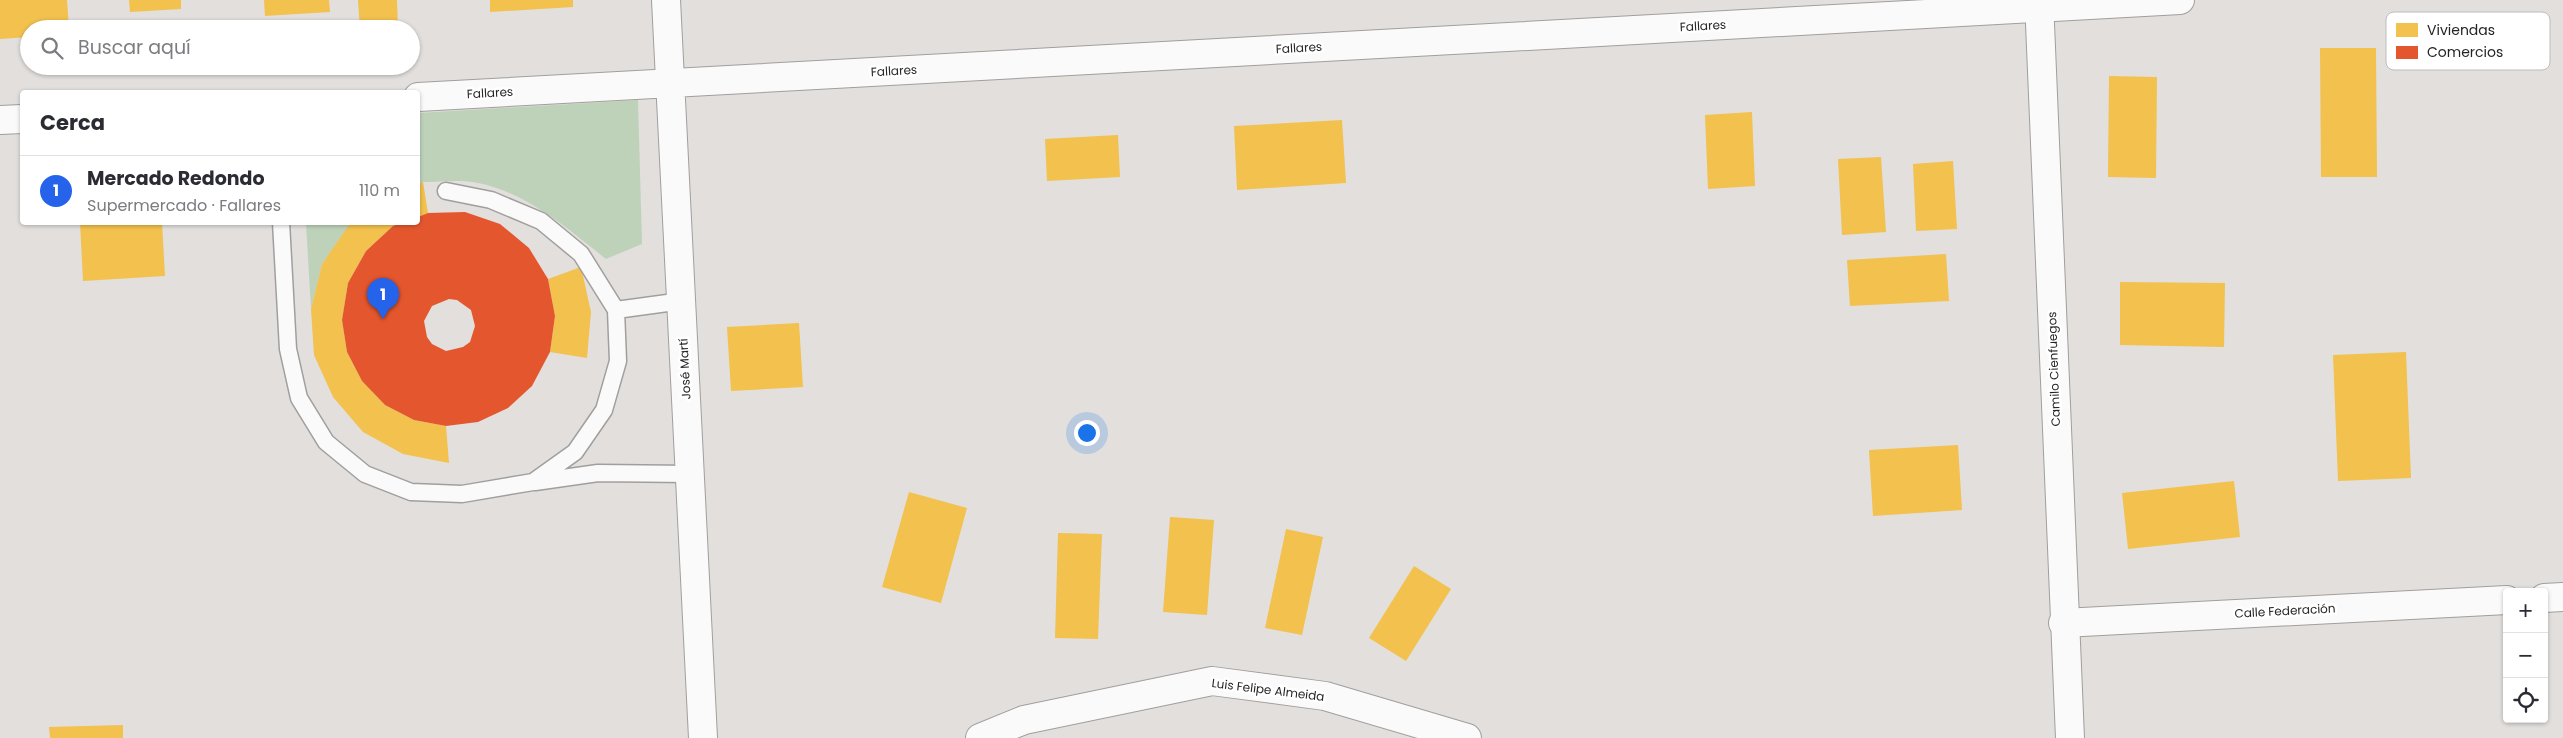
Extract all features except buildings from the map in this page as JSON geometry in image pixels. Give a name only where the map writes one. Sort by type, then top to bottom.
[{"type":"street","name":"José Martí","points":[[666,0],[703,738]]},
{"type":"street","name":"Fallares","points":[[420,97],[2040,4],[2180,0]]},
{"type":"street","name":"Camilo Cienfuegos","points":[[2040,4],[2063,623],[2070,738]]},
{"type":"street","points":[[0,120],[20,119]]},
{"type":"street","points":[[2548,598],[2563,597]]},
{"type":"street","name":"Calle Federación","points":[[2063,623],[2503,600]]},
{"type":"street","name":"Luis Felipe Almeida","points":[[980,738],[1024,720],[1212,681],[1325,696],[1467,738]]},
{"type":"lane","points":[[446,191],[491,200],[540,221],[581,254],[616,310],[618,361],[604,410],[574,452],[532,482]]},
{"type":"lane","points":[[281,225],[288,349],[299,398],[326,442],[365,474],[411,492],[462,494],[598,473],[690,474]]},
{"type":"lane","points":[[616,310],[682,301]]},
{"type":"green space","points":[[638,100],[642,244],[606,259],[546,213],[513,194],[471,182],[420,183],[420,113]]},
{"type":"green space","points":[[306,225],[350,225],[322,264],[311,309]]},
{"type":"place","name":"Mercado Redondo","points":[[383,319]]}]
